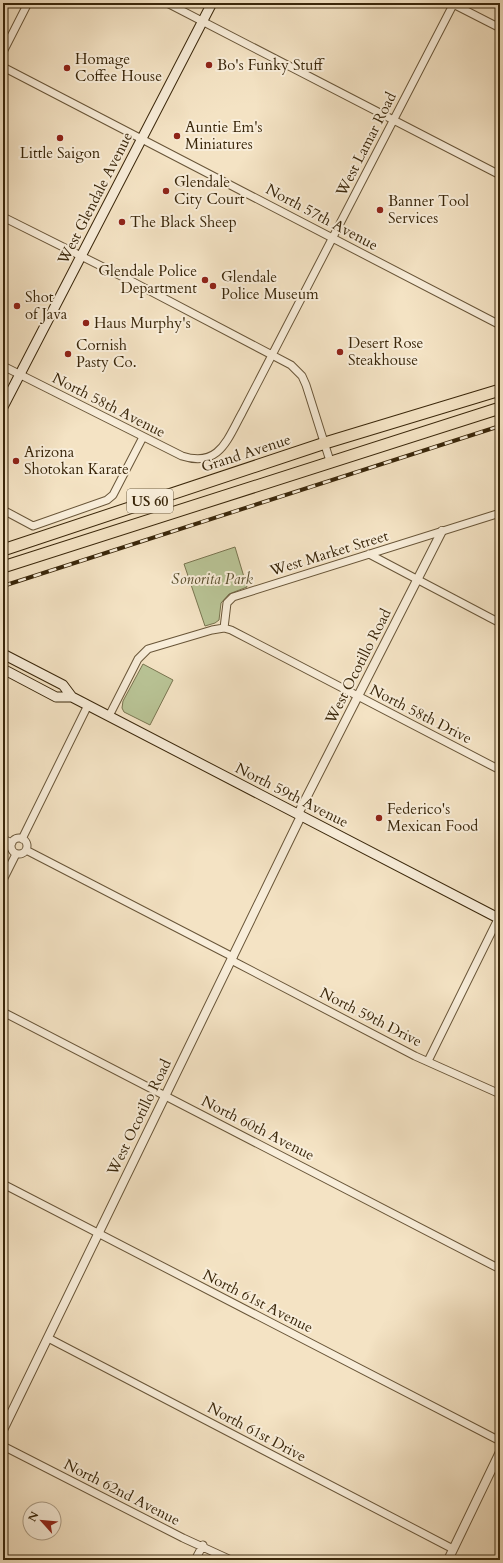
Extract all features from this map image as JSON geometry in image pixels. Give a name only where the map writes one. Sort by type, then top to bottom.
[{"type":"highway","name":"Grand Avenue","points":[[3,550],[325,443],[500,390]]},
{"type":"highway","name":"US 60","points":[[3,567],[330,461],[500,408]]},
{"type":"main road","name":"West Glendale Avenue","points":[[3,406],[212,3]]},
{"type":"main road","name":"North 59th Avenue","points":[[3,654],[63,685],[72,697]]},
{"type":"main road","name":"North 59th Avenue","points":[[3,669],[56,697],[72,697],[499,917]]},
{"type":"street","points":[[3,52],[28,3]]},
{"type":"street","points":[[167,3],[500,175]]},
{"type":"street","points":[[453,3],[500,28]]},
{"type":"street","name":"West Lamar Road","points":[[204,459],[215,454],[225,444],[333,238],[453,3]]},
{"type":"street","name":"North 57th Avenue","points":[[3,67],[500,325]]},
{"type":"street","points":[[3,217],[291,365],[302,376],[330,461]]},
{"type":"street","name":"North 58th Avenue","points":[[3,366],[182,456],[193,459],[204,459]]},
{"type":"street","points":[[3,510],[33,526],[107,500],[113,495],[143,437]]},
{"type":"street","name":"West Market Street","points":[[224,628],[227,603],[233,597],[500,513]]},
{"type":"street","name":"West Ocotillo Road","points":[[3,1430],[232,958],[299,815],[442,531]]},
{"type":"street","points":[[369,554],[500,623]]},
{"type":"street","points":[[109,716],[138,659],[148,649],[212,630],[224,628]]},
{"type":"street","name":"North 58th Drive","points":[[224,628],[231,630],[500,770]]},
{"type":"street","points":[[22,839],[88,705]]},
{"type":"street","points":[[3,838],[12,843]]},
{"type":"street","points":[[15,839],[22,839],[26,843],[26,850],[20,854],[16,854],[11,849],[12,843],[15,839]]},
{"type":"street","name":"North 59th Drive","points":[[26,850],[428,1061],[500,1094]]},
{"type":"street","points":[[3,880],[16,854]]},
{"type":"street","points":[[428,1061],[499,917]]},
{"type":"street","name":"North 60th Avenue","points":[[3,1012],[500,1269]]},
{"type":"street","name":"North 61st Avenue","points":[[3,1184],[500,1441]]},
{"type":"street","name":"North 61st Drive","points":[[48,1338],[453,1549]]},
{"type":"street","name":"North 62nd Avenue","points":[[3,1446],[183,1538],[203,1545],[231,1560]]},
{"type":"street","points":[[448,1560],[500,1452]]},
{"type":"street","points":[[195,1560],[203,1545]]},
{"type":"green space","name":"Sonorita Park","points":[[235,547],[247,587],[229,594],[221,603],[219,620],[205,626],[184,564]]},
{"type":"green space","points":[[143,664],[173,680],[150,725],[124,712],[122,708],[123,701]]},
{"type":"railway","points":[[3,586],[500,426]]},
{"type":"place","name":"Bo's Funky Stuff","points":[[209,65]]},
{"type":"place","name":"Homage Coffee House","points":[[67,68]]},
{"type":"place","name":"Auntie Em's Miniatures","points":[[177,136]]},
{"type":"place","name":"Little Saigon","points":[[60,138]]},
{"type":"place","name":"Glendale City Court","points":[[166,191]]},
{"type":"place","name":"Banner Tool Services","points":[[380,210]]},
{"type":"place","name":"The Black Sheep","points":[[122,222]]},
{"type":"place","name":"Glendale Police Department","points":[[205,280]]},
{"type":"place","name":"Glendale Police Museum","points":[[213,286]]},
{"type":"place","name":"Shot of Java","points":[[17,306]]},
{"type":"place","name":"Haus Murphy's","points":[[86,323]]},
{"type":"place","name":"Desert Rose Steakhouse","points":[[340,352]]},
{"type":"place","name":"Cornish Pasty Co.","points":[[68,354]]},
{"type":"place","name":"Arizona Shotokan Karate","points":[[16,461]]},
{"type":"place","name":"Federico's Mexican Food","points":[[379,818]]}]
